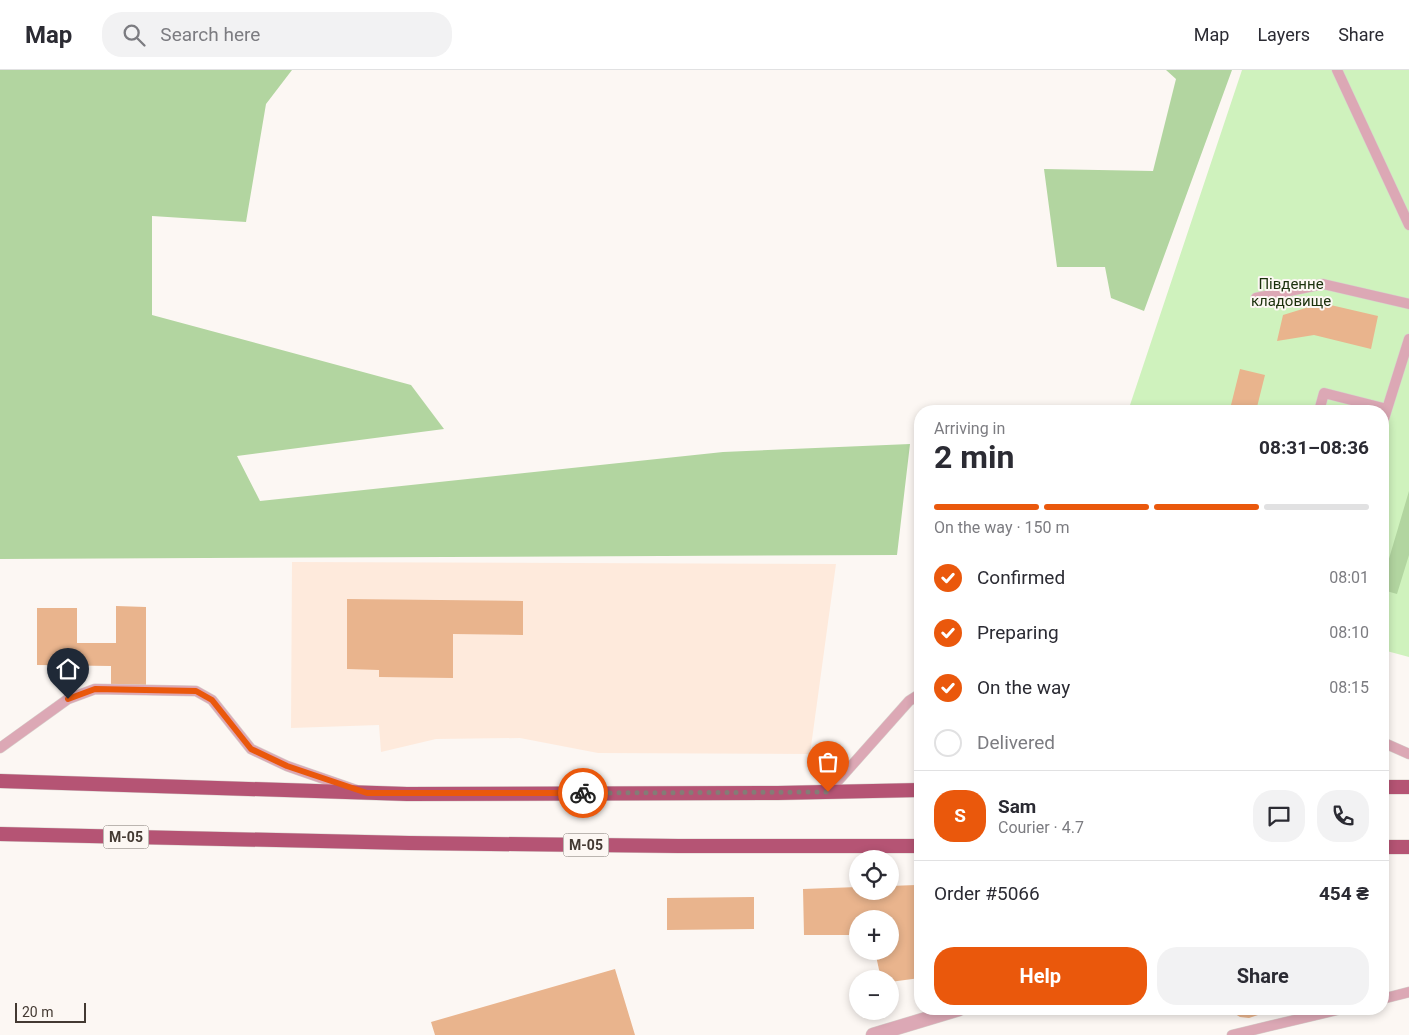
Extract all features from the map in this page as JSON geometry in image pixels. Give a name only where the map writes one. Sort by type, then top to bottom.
[{"type":"highway","points":[[0,781],[367,793],[914,790]]},
{"type":"highway","points":[[1389,787],[1409,787]]},
{"type":"highway","name":"М-05","points":[[0,834],[409,843],[914,846]]},
{"type":"highway","points":[[1389,847],[1409,847]]},
{"type":"street","points":[[873,1035],[939,1015]]},
{"type":"lane","points":[[1337,70],[1409,226]]},
{"type":"lane","points":[[1256,298],[1323,284],[1409,304]]},
{"type":"lane","points":[[1388,405],[1409,339]]},
{"type":"lane","points":[[1321,405],[1324,393],[1371,405]]},
{"type":"lane","points":[[0,748],[68,699],[95,689],[196,691],[212,700],[251,749],[287,766],[367,793]]},
{"type":"lane","points":[[828,792],[878,734],[914,698]]},
{"type":"lane","points":[[1389,745],[1409,754]]},
{"type":"lane","points":[[1389,997],[1409,992]]},
{"type":"lane","points":[[1232,1035],[1316,1015]]},
{"type":"shaded area","points":[[292,562],[836,564],[810,754],[598,753],[520,738],[436,739],[381,752],[379,725],[291,728]]},
{"type":"green space","points":[[0,70],[292,70],[266,104],[246,222],[152,216],[152,315],[411,385],[444,429],[237,456],[260,501],[723,452],[910,444],[897,555],[0,559]]},
{"type":"green space","points":[[1166,70],[1232,70],[1144,311],[1111,298],[1105,267],[1057,267],[1044,169],[1153,171],[1176,79]]},
{"type":"green space","name":"Південне кладовище","points":[[1242,70],[1409,70],[1409,657],[1389,652],[1389,405],[1130,405]]},
{"type":"green space","points":[[1409,491],[1409,555],[1397,594],[1389,592],[1389,559]]},
{"type":"building","points":[[1322,303],[1378,316],[1371,349],[1314,335],[1277,341],[1283,315]]},
{"type":"building","points":[[1240,369],[1265,375],[1258,405],[1231,405]]},
{"type":"building","points":[[347,599],[523,601],[523,635],[453,634],[453,678],[379,677],[379,670],[347,669]]},
{"type":"building","points":[[116,606],[146,607],[146,692],[111,692],[111,666],[37,665],[37,608],[77,608],[77,643],[116,643]]},
{"type":"building","points":[[914,885],[914,979],[899,981],[899,970],[879,970],[877,960],[899,960],[899,910],[849,910],[849,935],[804,935],[803,889],[849,887],[849,900],[899,900],[899,886]]},
{"type":"building","points":[[754,897],[754,929],[667,930],[667,898]]},
{"type":"building","points":[[615,969],[635,1035],[435,1035],[431,1022]]},
{"type":"building","points":[[1237,1015],[1258,1015],[1249,1018]]},
{"type":"way so far","points":[[583,793],[828,792]]},
{"type":"route","points":[[68,699],[95,689],[196,691],[212,700],[251,749],[287,766],[367,793],[583,793]]}]
